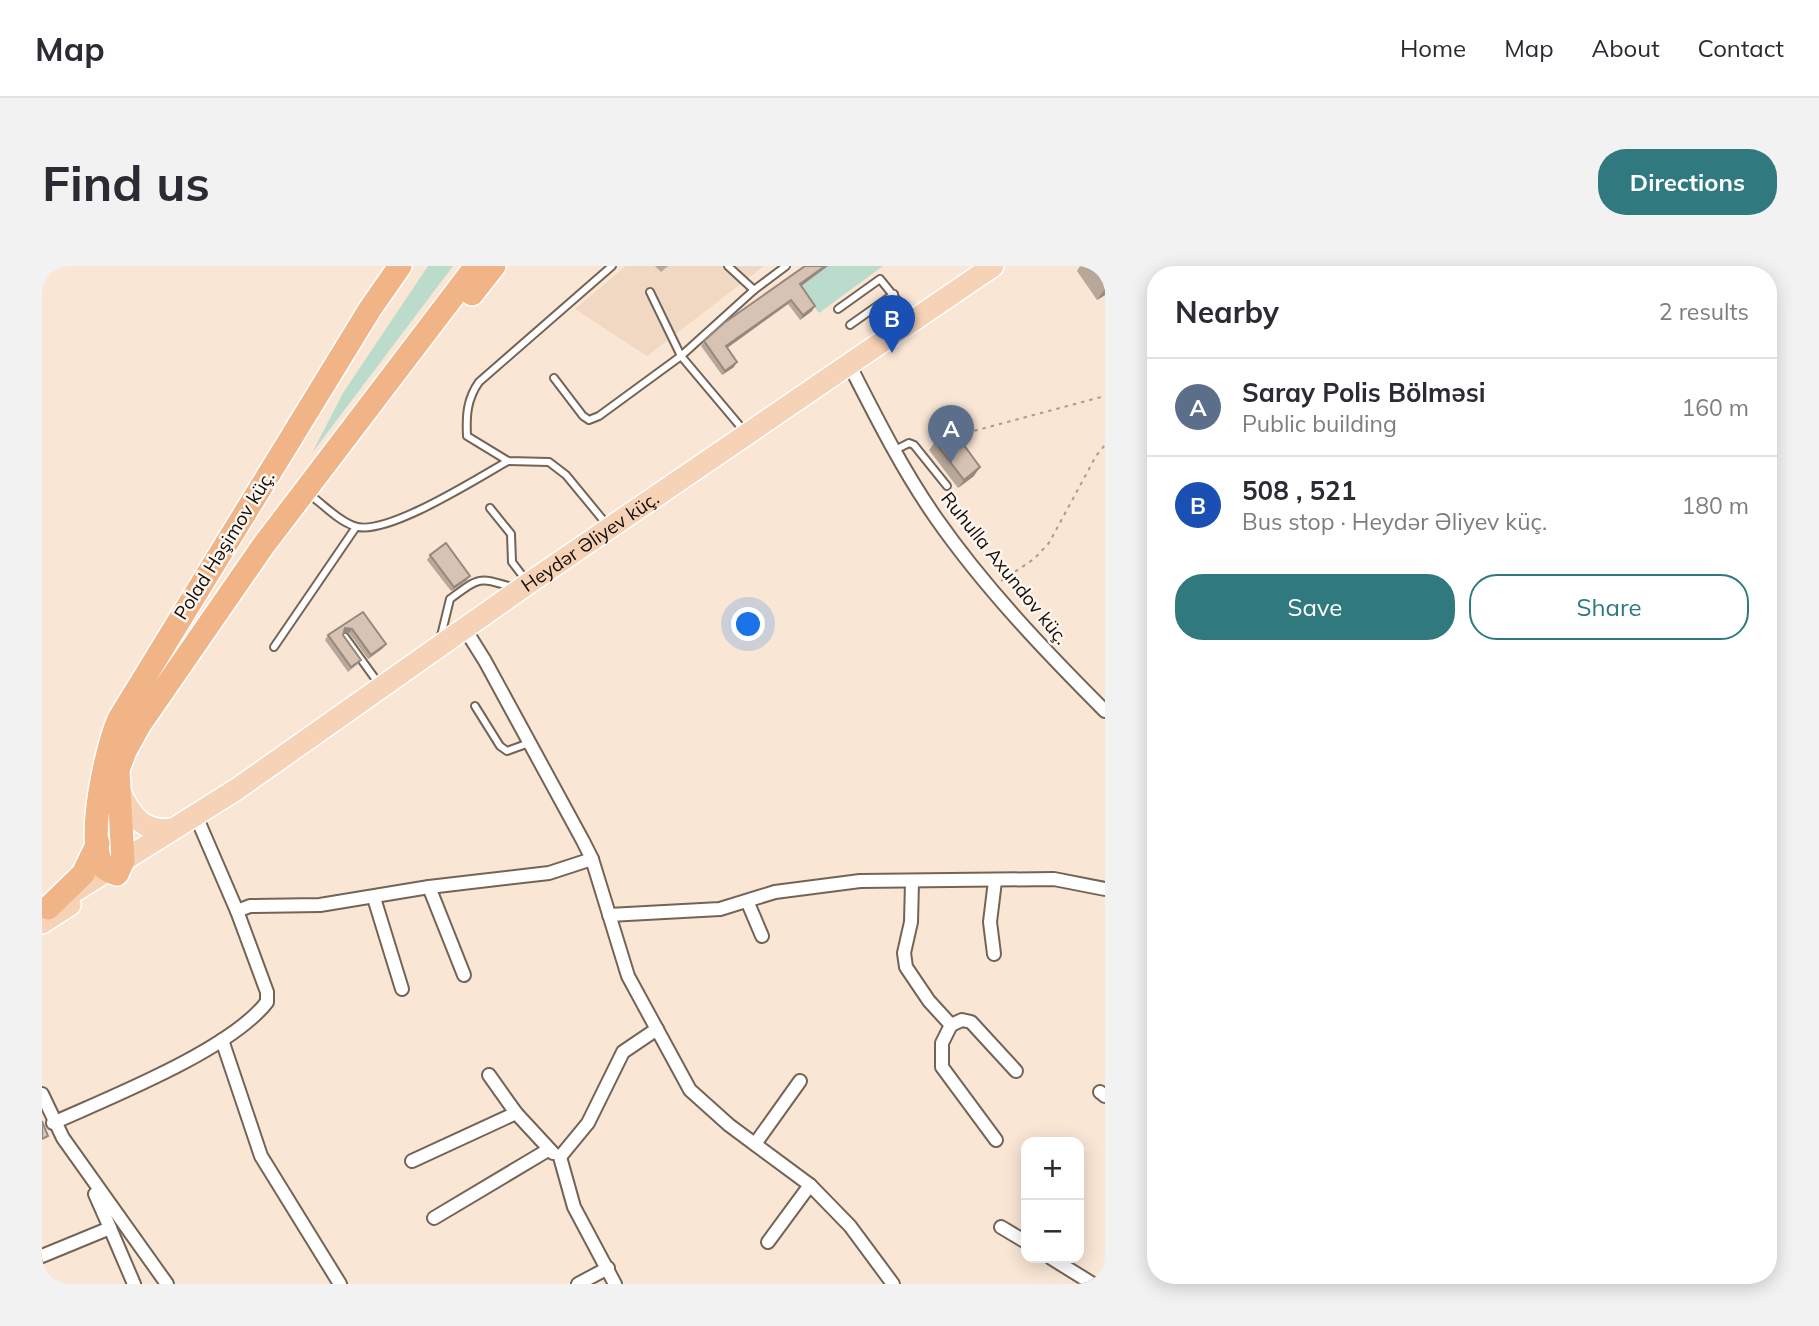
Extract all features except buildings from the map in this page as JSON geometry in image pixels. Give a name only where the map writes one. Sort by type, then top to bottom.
[{"type":"highway","points":[[119,719],[133,680],[164,617],[259,458],[383,266]]},
{"type":"highway","name":"Polad Həşimov küç.","points":[[98,843],[104,759],[119,719],[362,321],[400,266]]},
{"type":"highway","name":"Polad Həşimov küç.","points":[[117,874],[124,854],[118,786],[119,764],[125,751],[175,674],[329,455],[476,266]]},
{"type":"highway","points":[[175,674],[494,266]]},
{"type":"highway","points":[[98,843],[103,866],[117,874]]},
{"type":"highway","points":[[44,915],[83,874],[98,843]]},
{"type":"main road","name":"Heydər Əliyev küç.","points":[[186,822],[993,266]]},
{"type":"main road","points":[[118,786],[137,821],[156,830],[186,822]]},
{"type":"main road","points":[[44,915],[117,874],[186,822]]},
{"type":"main road","points":[[44,915],[186,822]]},
{"type":"street","name":"Ruhulla Axundov küç.","points":[[849,365],[893,451],[937,519],[1049,654],[1105,711]]},
{"type":"street","points":[[465,629],[592,859],[628,976],[690,1090],[810,1185],[850,1226],[893,1284]]},
{"type":"street","points":[[53,1123],[122,1092],[222,1040],[267,1002],[267,992],[237,911],[186,822]]},
{"type":"street","points":[[237,911],[250,906],[320,905],[429,887],[548,873],[567,870],[592,859]]},
{"type":"street","points":[[609,915],[720,909],[748,903],[775,892],[820,884],[1054,879],[1105,889]]},
{"type":"street","points":[[994,954],[990,922],[995,880]]},
{"type":"street","points":[[912,882],[911,922],[904,953],[906,967],[929,1002],[951,1025]]},
{"type":"street","points":[[429,887],[464,975]]},
{"type":"street","points":[[374,898],[402,989]]},
{"type":"street","points":[[748,903],[762,936]]},
{"type":"street","points":[[996,1140],[942,1067],[942,1044],[951,1025],[962,1020],[971,1023],[1016,1071]]},
{"type":"street","points":[[560,1157],[588,1123],[623,1052],[657,1029]]},
{"type":"street","points":[[222,1040],[249,1113],[261,1156],[340,1284]]},
{"type":"street","points":[[489,1075],[516,1114],[548,1150],[560,1157],[574,1207],[615,1284]]},
{"type":"street","points":[[755,1144],[800,1081]]},
{"type":"street","points":[[42,1094],[53,1123],[167,1284]]},
{"type":"street","points":[[412,1161],[516,1114]]},
{"type":"street","points":[[433,1218],[548,1150]]},
{"type":"street","points":[[87,1174],[134,1284]]},
{"type":"street","points":[[768,1242],[810,1185]]},
{"type":"street","points":[[1001,1227],[1021,1239]]},
{"type":"street","points":[[42,1256],[110,1228]]},
{"type":"street","points":[[1059,1263],[1093,1284]]},
{"type":"street","points":[[578,1284],[608,1268]]},
{"type":"lane","points":[[508,461],[467,436],[466,416],[470,394],[479,382],[612,266]]},
{"type":"lane","points":[[728,266],[754,290]]},
{"type":"lane","points":[[554,378],[589,419],[599,416],[681,356],[754,290],[786,266]]},
{"type":"lane","points":[[838,309],[880,279],[914,320]]},
{"type":"lane","points":[[650,292],[681,356],[747,434]]},
{"type":"lane","points":[[850,324],[894,294]]},
{"type":"lane","points":[[893,451],[909,443],[914,445],[947,486]]},
{"type":"lane","points":[[314,498],[356,527],[375,527],[396,521],[508,461],[549,462],[566,475],[610,528]]},
{"type":"lane","points":[[490,508],[511,534],[512,562],[525,586]]},
{"type":"lane","points":[[274,647],[356,527]]},
{"type":"lane","points":[[439,648],[450,599],[476,580],[525,586]]},
{"type":"lane","points":[[345,637],[382,688]]},
{"type":"lane","points":[[475,706],[500,746],[507,751],[529,743]]},
{"type":"path","points":[[965,433],[1105,396]]},
{"type":"path","points":[[991,587],[1034,559],[1049,543],[1096,456],[1105,446]]},
{"type":"shaded area","points":[[626,266],[764,266],[647,356],[575,309]]},
{"type":"green space","points":[[428,266],[453,266],[312,453],[343,393]]},
{"type":"green space","points":[[828,266],[883,266],[819,313],[799,287]]},
{"type":"place","name":"508 , 521","points":[[892,353]]},
{"type":"place","name":"Saray Polis Bölməsi","points":[[951,463]]}]
